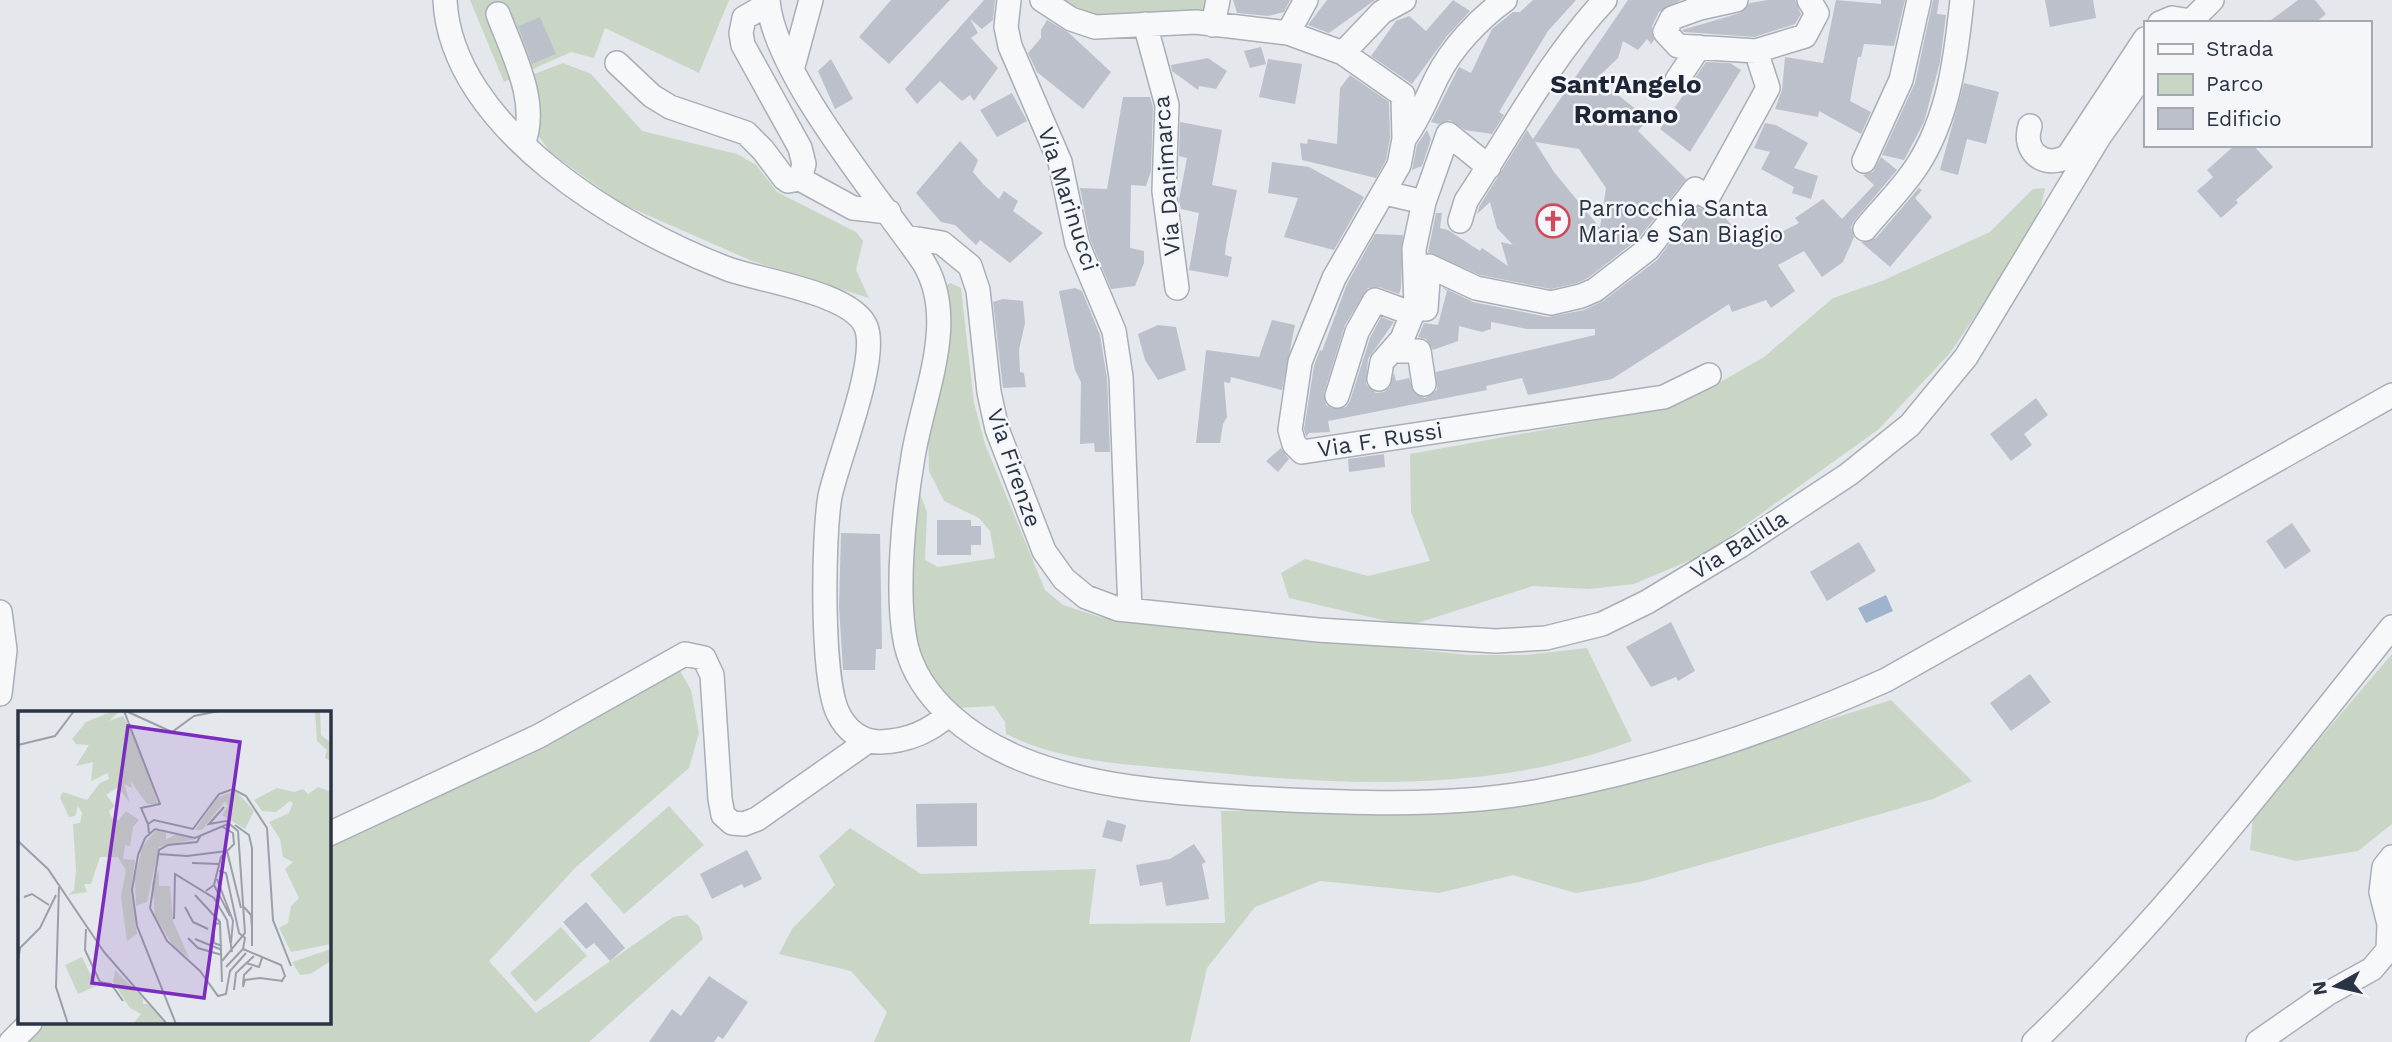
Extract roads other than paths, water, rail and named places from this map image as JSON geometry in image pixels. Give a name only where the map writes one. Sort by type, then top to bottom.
[{"type":"street","points":[[792,70],[811,0]]},
{"type":"street","name":"Via Marinucci","points":[[1009,0],[1006,27],[1010,46],[1060,162],[1077,243],[1116,339],[1121,377],[1130,610]]},
{"type":"street","points":[[1042,0],[1071,19],[1088,25],[1196,22],[1288,33],[1343,53],[1402,95],[1404,138]]},
{"type":"street","points":[[1213,25],[1218,0]]},
{"type":"street","points":[[1288,33],[1306,0]]},
{"type":"street","points":[[1343,53],[1382,12],[1404,0]]},
{"type":"street","points":[[1404,138],[1421,116],[1438,75],[1461,41],[1505,0]]},
{"type":"street","points":[[1460,221],[1466,201],[1538,85],[1583,24],[1605,0]]},
{"type":"street","points":[[1737,0],[1699,4],[1672,18],[1665,32],[1678,46],[1756,51],[1805,36],[1817,13],[1809,0]]},
{"type":"street","points":[[1864,161],[1901,80],[1919,0]]},
{"type":"street","points":[[1865,229],[1912,173],[1933,138],[1948,91],[1962,0]]},
{"type":"street","points":[[2191,21],[2212,0]]},
{"type":"street","points":[[800,179],[804,164],[800,148],[741,40],[744,18],[768,2],[776,37],[792,70],[935,282],[940,318],[910,477],[903,622],[913,665],[927,688],[949,714],[993,746],[1033,764],[1086,779],[1172,791],[1295,800],[1430,802],[1496,797],[1574,783],[1746,734],[1886,680],[2392,395]]},
{"type":"street","points":[[448,3],[453,40],[469,77],[523,144],[575,189],[620,217],[727,268],[826,298],[863,321],[868,334],[869,352],[831,494],[825,552],[830,690],[845,726],[868,741],[889,741],[916,736],[949,714]]},
{"type":"street","points":[[498,14],[524,88],[528,117],[523,144]]},
{"type":"street","points":[[2165,21],[2172,18],[2186,21]]},
{"type":"street","name":"Via Danimarca","points":[[1145,24],[1167,105],[1164,191],[1177,288]]},
{"type":"street","points":[[2030,126],[2028,142],[2037,156],[2052,162],[2068,156],[2144,41]]},
{"type":"street","points":[[1677,80],[1699,47]]},
{"type":"street","points":[[1337,396],[1357,332],[1375,300],[1426,309],[1429,265],[1476,288],[1551,303],[1581,296],[1595,289],[1648,250],[1695,189],[1708,197],[1769,88],[1756,51]]},
{"type":"street","points":[[617,63],[652,96],[670,107],[746,133],[788,181],[800,179],[853,208],[870,213],[889,212]]},
{"type":"street","name":"Via Balilla","points":[[1130,610],[1348,633],[1496,641],[1568,634],[1623,615],[1740,546],[1838,481],[1896,438],[1920,415],[1966,357],[2095,143],[2144,73]]},
{"type":"street","points":[[1379,379],[1382,362],[1394,351],[1415,309],[1414,249],[1424,202],[1448,134],[1489,167]]},
{"type":"street","name":"Via F. Russi","points":[[1404,138],[1399,165],[1334,278],[1300,362],[1290,430],[1294,444],[1302,452],[1664,397],[1709,375]]},
{"type":"street","points":[[1385,193],[1424,202]]},
{"type":"street","name":"Via Firenze","points":[[906,236],[942,243],[958,253],[973,273],[983,323],[993,414],[1045,551],[1078,591],[1107,607],[1130,610]]},
{"type":"street","points":[[1394,351],[1419,351],[1424,384]]},
{"type":"street","points":[[0,612],[5,650],[0,694]]},
{"type":"street","points":[[2034,1042],[2113,964],[2198,869],[2392,627]]},
{"type":"street","points":[[331,833],[539,736],[685,654],[704,658],[712,675],[720,799],[723,815],[732,823],[744,824],[757,819],[868,741]]},
{"type":"street","points":[[2258,1042],[2327,994],[2372,970],[2388,950],[2389,924],[2381,892],[2384,867],[2392,857]]},
{"type":"street","points":[[11,1042],[29,1024]]},
{"type":"water","points":[[1886,595],[1893,611],[1866,623],[1858,608]]},
{"type":"place","name":"Parrocchia Santa Maria e San Biagio","points":[[1553,221]]},
{"type":"district","name":"Sant'Angelo Romano","points":[[1626,99]]}]
